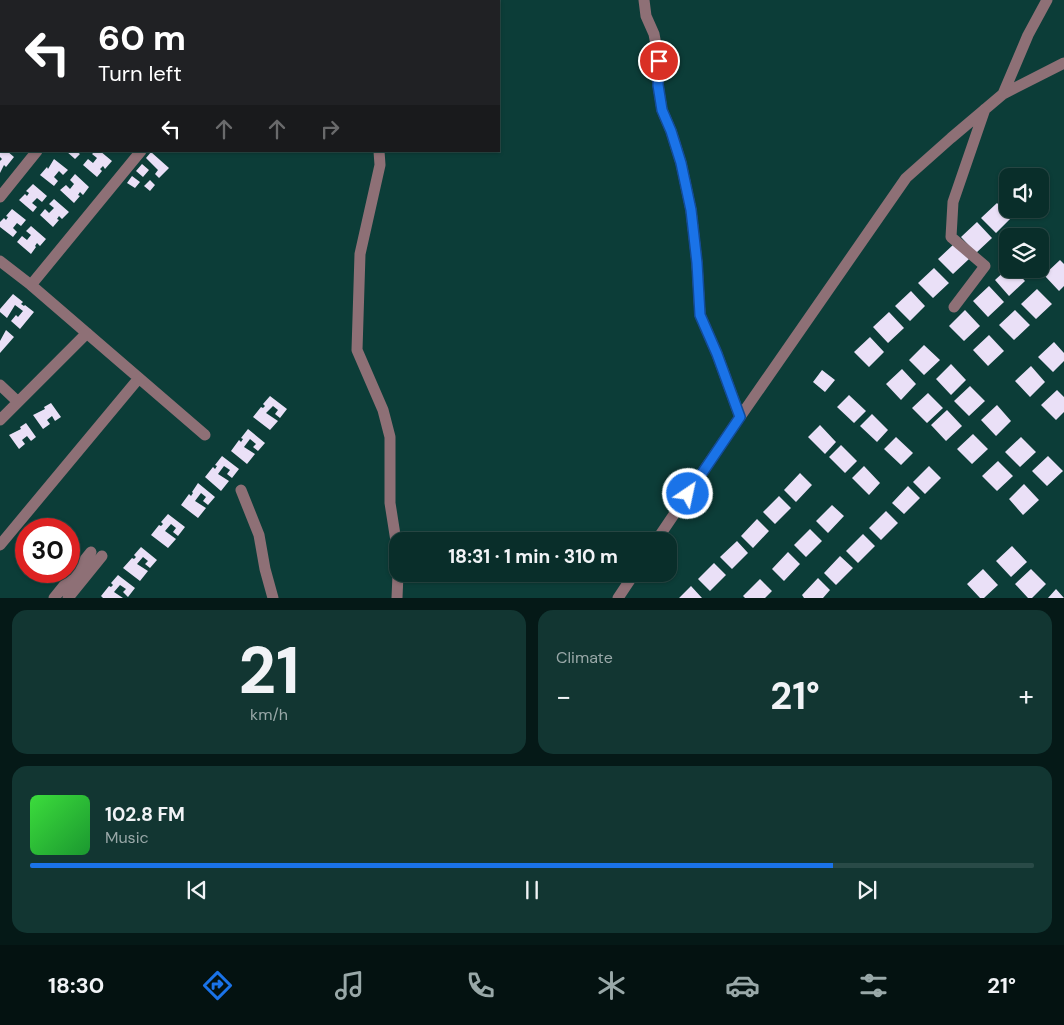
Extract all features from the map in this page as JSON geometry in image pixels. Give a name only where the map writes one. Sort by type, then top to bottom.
[{"type":"street","points":[[644,0],[646,16],[654,34],[659,61],[658,85],[662,110],[681,163],[691,210],[700,315],[717,354],[740,417]]},
{"type":"street","points":[[1003,94],[1028,35],[1047,0]]},
{"type":"street","points":[[662,532],[906,178],[1003,94],[1064,63]]},
{"type":"street","points":[[954,308],[986,266],[952,237],[953,202],[985,109]]},
{"type":"street","points":[[0,197],[36,152]]},
{"type":"street","points":[[31,286],[140,152]]},
{"type":"street","points":[[379,152],[380,165],[360,254],[357,350],[383,410],[390,437],[390,503],[395,532]]},
{"type":"street","points":[[0,261],[205,435]]},
{"type":"street","points":[[0,420],[87,333]]},
{"type":"street","points":[[0,545],[139,378]]},
{"type":"street","points":[[0,385],[17,401]]},
{"type":"street","points":[[241,490],[259,535],[265,569],[273,598]]},
{"type":"street","points":[[54,598],[96,554],[68,598]]},
{"type":"street","points":[[397,598],[398,582]]},
{"type":"street","points":[[618,598],[629,582]]},
{"type":"building","points":[[0,152],[8,152],[14,157],[6,167],[4,165],[0,173],[0,161],[2,159]]},
{"type":"building","points":[[67,152],[77,152],[80,154],[75,159]]},
{"type":"building","points":[[94,152],[101,152],[112,161],[105,169],[103,166],[100,169],[102,171],[97,177],[83,165],[88,159],[93,163],[97,158],[92,154]]},
{"type":"building","points":[[151,152],[169,168],[159,178],[155,174],[158,170],[146,158]]},
{"type":"building","points":[[54,159],[68,170],[63,175],[59,171],[54,177],[58,181],[54,186],[40,175],[47,167],[48,169]]},
{"type":"building","points":[[142,164],[149,170],[143,177],[136,171]]},
{"type":"building","points":[[75,174],[89,187],[83,195],[80,192],[78,195],[80,196],[74,203],[60,190],[66,185],[70,189],[74,184],[70,180]]},
{"type":"building","points":[[132,176],[140,182],[135,188],[127,183]]},
{"type":"building","points":[[150,180],[155,185],[150,191],[144,186]]},
{"type":"building","points":[[33,184],[47,196],[42,202],[37,198],[32,203],[37,207],[33,212],[19,200],[25,194],[27,196],[29,193],[26,191]]},
{"type":"building","points":[[54,199],[69,212],[62,219],[59,216],[57,219],[59,220],[53,227],[40,215],[45,209],[49,213],[54,208],[49,204]]},
{"type":"building","points":[[997,203],[999,205],[999,218],[1011,218],[996,233],[981,218]]},
{"type":"building","points":[[12,209],[26,220],[21,226],[17,223],[13,228],[17,232],[13,237],[0,227],[0,222],[4,218],[6,220],[8,217],[6,216]]},
{"type":"building","points":[[977,222],[992,238],[976,253],[961,237]]},
{"type":"building","points":[[31,226],[46,239],[40,246],[37,243],[31,254],[17,242],[22,236],[27,240],[31,235],[26,231]]},
{"type":"building","points":[[954,244],[969,259],[953,274],[938,259]]},
{"type":"building","points":[[1060,260],[1064,264],[1064,286],[1059,291],[1047,278],[1049,278],[1049,270]]},
{"type":"building","points":[[934,268],[949,283],[933,298],[918,283]]},
{"type":"building","points":[[999,276],[999,278],[1022,278],[1025,281],[1009,296],[995,280]]},
{"type":"building","points":[[989,286],[1004,302],[988,317],[973,301]]},
{"type":"building","points":[[1037,289],[1052,304],[1036,319],[1021,304]]},
{"type":"building","points":[[911,291],[925,306],[910,321],[895,306]]},
{"type":"building","points":[[13,294],[23,302],[21,304],[34,312],[20,329],[11,321],[23,311],[15,305],[7,318],[0,312],[0,309]]},
{"type":"building","points":[[965,310],[980,326],[964,341],[949,326]]},
{"type":"building","points":[[1015,310],[1030,325],[1014,340],[999,325]]},
{"type":"building","points":[[889,312],[904,328],[888,343],[873,327]]},
{"type":"building","points":[[6,330],[14,337],[0,353],[0,341]]},
{"type":"building","points":[[989,335],[1004,351],[988,366],[973,350]]},
{"type":"building","points":[[870,337],[884,352],[869,367],[854,352]]},
{"type":"building","points":[[1054,342],[1064,353],[1064,361],[1053,372],[1038,357]]},
{"type":"building","points":[[924,345],[940,360],[924,375],[909,360]]},
{"type":"building","points":[[951,364],[966,380],[951,395],[936,379]]},
{"type":"building","points":[[1031,366],[1045,382],[1030,397],[1015,381]]},
{"type":"building","points":[[902,369],[916,384],[901,400],[886,384]]},
{"type":"building","points":[[822,370],[835,380],[825,392],[813,382]]},
{"type":"building","points":[[970,386],[985,401],[969,416],[954,401]]},
{"type":"building","points":[[1057,390],[1064,397],[1064,412],[1056,420],[1041,405]]},
{"type":"building","points":[[928,393],[943,408],[927,423],[912,408]]},
{"type":"building","points":[[849,395],[866,411],[854,423],[837,407]]},
{"type":"building","points":[[270,396],[287,409],[280,418],[275,414],[278,410],[273,406],[266,413],[278,421],[270,430],[253,417],[261,407],[265,406],[263,404]]},
{"type":"building","points":[[51,403],[61,417],[55,421],[52,416],[47,420],[50,424],[43,429],[33,415],[45,409],[44,407]]},
{"type":"building","points":[[997,405],[1011,421],[996,436],[981,420]]},
{"type":"building","points":[[947,410],[962,426],[946,441],[931,425]]},
{"type":"building","points":[[872,414],[888,430],[877,442],[860,426]]},
{"type":"building","points":[[26,423],[36,437],[31,441],[27,436],[22,440],[25,444],[19,449],[9,435],[21,429],[20,427]]},
{"type":"building","points":[[820,425],[836,442],[825,454],[808,437]]},
{"type":"building","points":[[248,429],[265,443],[258,451],[253,447],[256,444],[250,439],[244,447],[255,454],[247,464],[231,451],[239,440],[241,442],[243,439],[241,438]]},
{"type":"building","points":[[973,434],[988,449],[972,464],[957,449]]},
{"type":"building","points":[[896,437],[913,453],[901,465],[884,449]]},
{"type":"building","points":[[1021,437],[1036,452],[1020,467],[1005,452]]},
{"type":"building","points":[[841,445],[857,461],[845,473],[829,457]]},
{"type":"building","points":[[222,456],[239,469],[232,478],[227,474],[230,470],[224,466],[218,474],[229,481],[221,491],[205,477],[213,467],[215,469],[217,466],[215,465]]},
{"type":"building","points":[[1048,456],[1063,471],[1047,486],[1032,471]]},
{"type":"building","points":[[998,461],[1013,476],[997,491],[982,476]]},
{"type":"building","points":[[864,466],[880,483],[869,495],[852,478]]},
{"type":"building","points":[[929,466],[941,478],[925,494],[913,482]]},
{"type":"building","points":[[800,473],[812,485],[796,502],[784,490]]},
{"type":"building","points":[[198,483],[215,497],[208,505],[203,501],[206,497],[201,493],[195,501],[206,508],[198,518],[181,505],[189,494],[191,496]]},
{"type":"building","points":[[1024,484],[1039,500],[1023,515],[1009,499]]},
{"type":"building","points":[[908,486],[920,498],[904,514],[892,503]]},
{"type":"building","points":[[779,496],[791,508],[775,524],[763,512]]},
{"type":"building","points":[[832,505],[844,516],[828,533],[816,521]]},
{"type":"building","points":[[886,511],[898,523],[881,540],[869,528]]},
{"type":"building","points":[[168,514],[185,527],[178,536],[173,532],[176,528],[171,524],[165,531],[176,539],[168,548],[151,535],[159,525],[163,524],[161,522]]},
{"type":"building","points":[[757,519],[769,531],[753,548],[741,536]]},
{"type":"building","points":[[810,529],[822,541],[806,557],[794,545]]},
{"type":"building","points":[[863,534],[875,546],[858,563],[846,551]]},
{"type":"building","points":[[737,541],[748,553],[732,569],[720,557]]},
{"type":"building","points":[[1012,546],[1027,562],[1011,577],[996,561]]},
{"type":"building","points":[[141,547],[157,560],[150,568],[145,564],[148,561],[143,557],[137,564],[148,571],[140,581],[123,568],[132,558],[136,557],[134,555]]},
{"type":"building","points":[[788,552],[800,564],[784,581],[772,569]]},
{"type":"building","points":[[840,556],[853,568],[836,585],[824,573]]},
{"type":"building","points":[[714,563],[726,575],[710,591],[698,579]]},
{"type":"building","points":[[983,569],[998,585],[984,598],[980,598],[967,584]]},
{"type":"building","points":[[1031,569],[1046,584],[1032,598],[1028,598],[1015,584]]},
{"type":"building","points":[[118,575],[135,588],[128,597],[123,592],[126,589],[120,585],[114,592],[123,598],[103,598],[101,596],[109,586],[113,585],[111,583]]},
{"type":"building","points":[[818,578],[830,590],[823,598],[804,598],[802,595]]},
{"type":"building","points":[[760,579],[772,591],[765,598],[745,598],[743,596]]},
{"type":"building","points":[[691,586],[702,598],[679,598]]},
{"type":"building","points":[[1056,589],[1064,598],[1048,598]]},
{"type":"route","points":[[659,61],[658,85],[662,110],[681,163],[691,210],[700,315],[717,354],[740,417],[688,494]]}]
